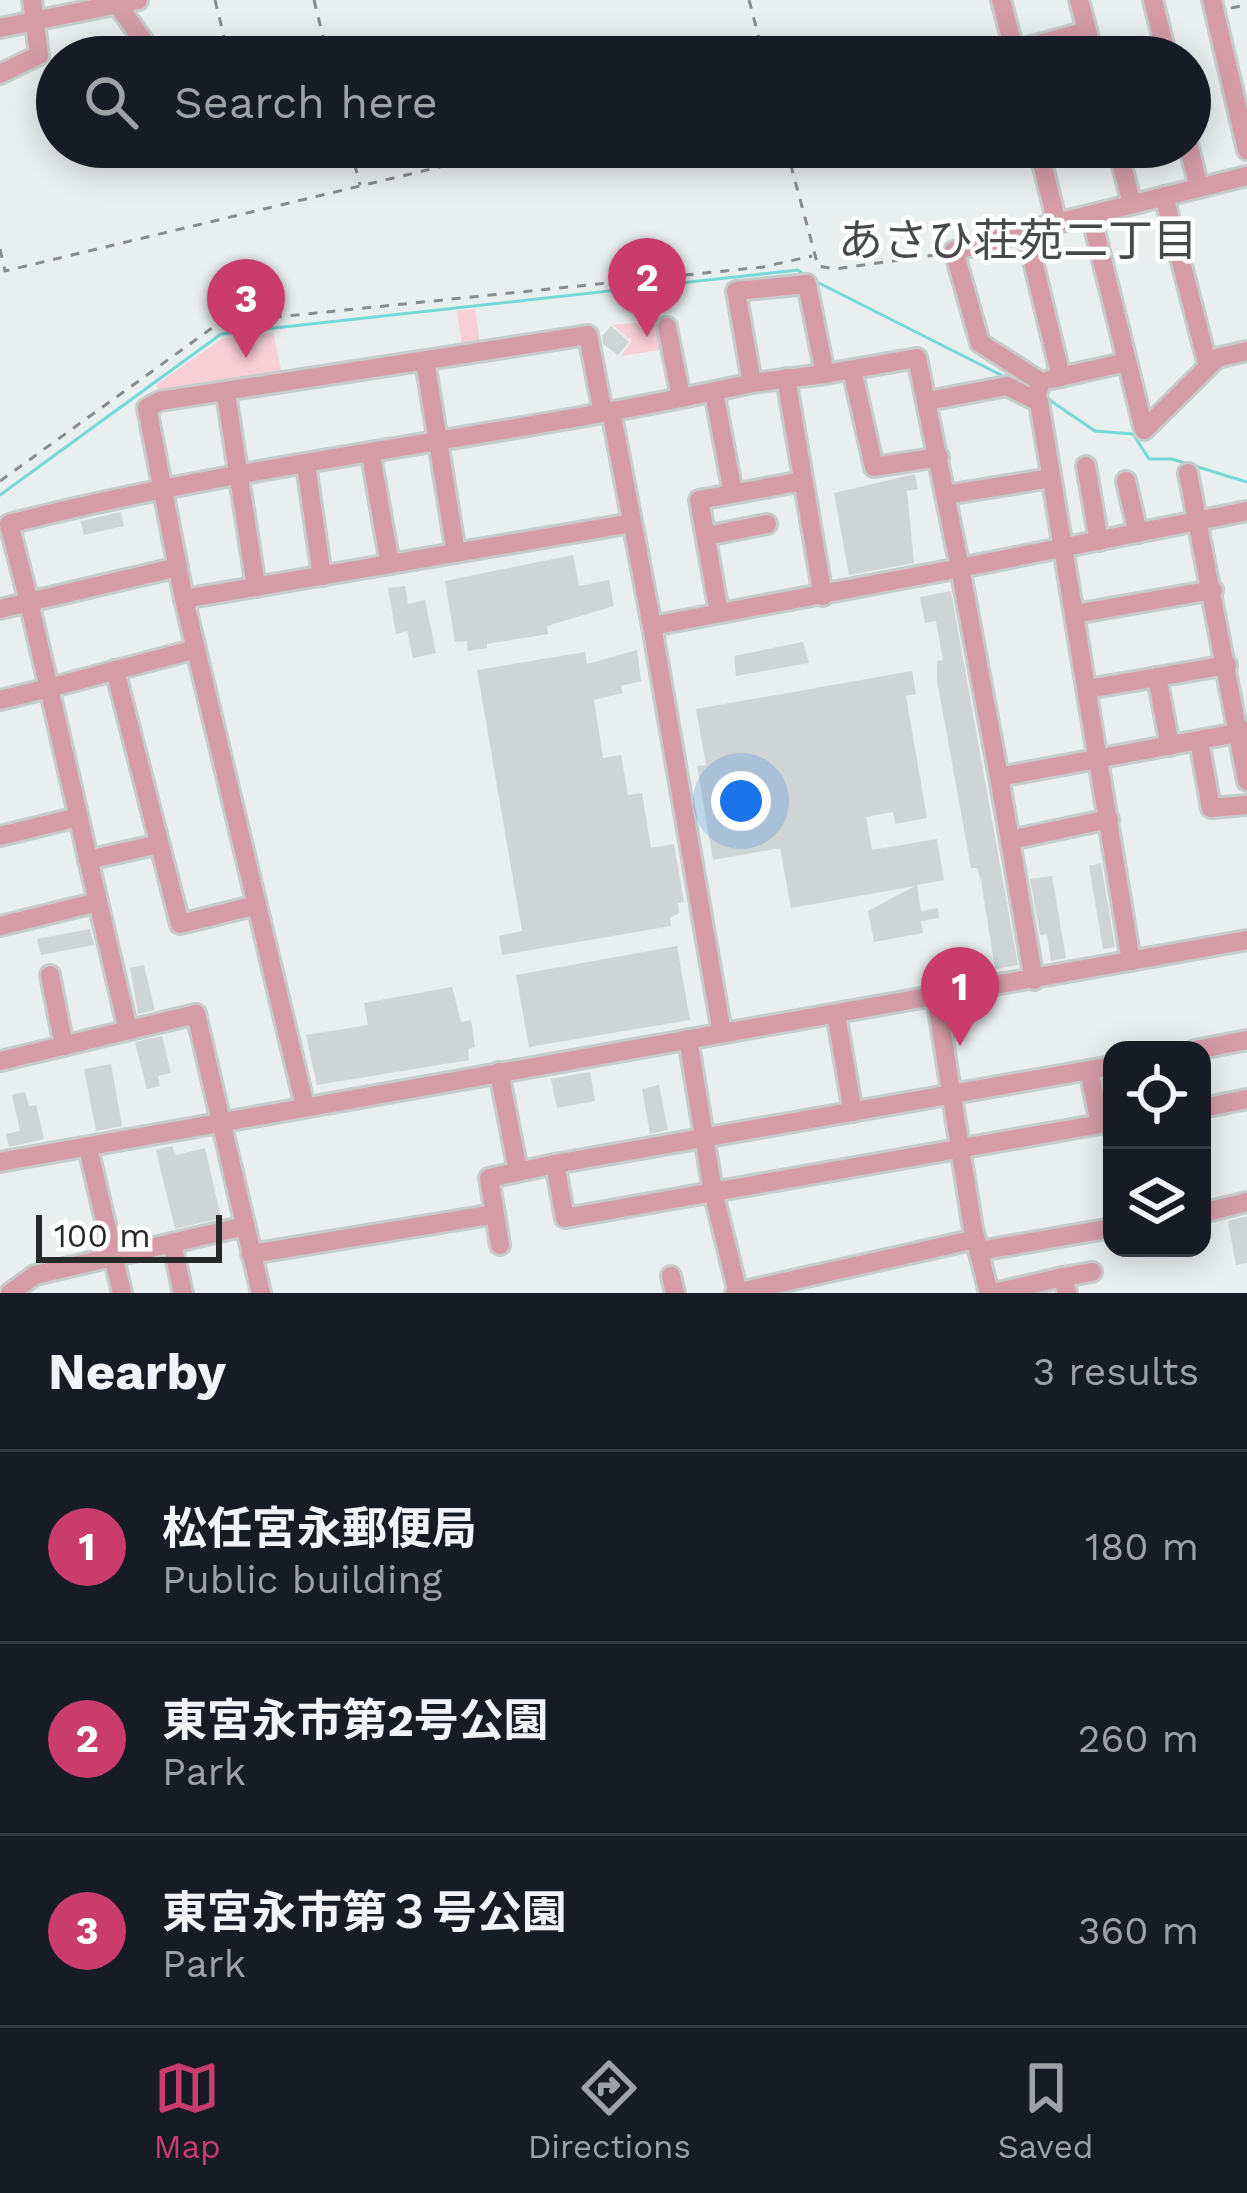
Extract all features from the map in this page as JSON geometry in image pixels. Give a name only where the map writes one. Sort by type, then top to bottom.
[{"type":"street","points":[[0,28],[34,10],[138,0]]},
{"type":"street","points":[[1001,0],[1010,36]]},
{"type":"street","points":[[1079,0],[1088,36]]},
{"type":"street","points":[[1153,0],[1162,36]]},
{"type":"street","points":[[117,4],[140,36]]},
{"type":"street","points":[[1213,6],[1242,93],[1247,150]]},
{"type":"street","points":[[1071,36],[1087,31]]},
{"type":"street","points":[[0,74],[36,56]]},
{"type":"street","points":[[1043,168],[1057,223]]},
{"type":"street","points":[[1123,168],[1132,204]]},
{"type":"street","points":[[1194,168],[1199,188]]},
{"type":"street","points":[[1042,389],[980,343],[954,251],[1247,176]]},
{"type":"street","points":[[1164,196],[1208,366]]},
{"type":"street","points":[[1091,215],[1144,430],[1216,358],[1247,351]]},
{"type":"street","points":[[1026,232],[1052,478],[1131,962]]},
{"type":"street","points":[[752,383],[736,291],[807,284],[825,374]]},
{"type":"street","points":[[667,327],[681,398]]},
{"type":"street","points":[[305,1107],[184,599],[147,408],[160,400],[226,394],[588,335],[652,626],[722,1034]]},
{"type":"street","points":[[128,1030],[9,524],[162,488],[917,358],[1034,980]]},
{"type":"street","points":[[425,361],[456,553]]},
{"type":"street","points":[[928,401],[1006,386],[1042,389],[1127,362]]},
{"type":"street","points":[[852,370],[874,467],[939,457]]},
{"type":"street","points":[[786,378],[823,596]]},
{"type":"street","points":[[714,392],[734,494]]},
{"type":"street","points":[[226,394],[256,587]]},
{"type":"street","points":[[370,455],[390,564]]},
{"type":"street","points":[[306,465],[322,576]]},
{"type":"street","points":[[1086,466],[1099,541]]},
{"type":"street","points":[[1188,473],[1243,732],[1247,781]]},
{"type":"street","points":[[946,496],[1052,478]]},
{"type":"street","points":[[719,612],[699,500],[803,481]]},
{"type":"street","points":[[1126,482],[1138,533]]},
{"type":"street","points":[[652,626],[1247,512]]},
{"type":"street","points":[[184,599],[632,523]]},
{"type":"street","points":[[706,536],[767,524]]},
{"type":"street","points":[[0,609],[178,567]]},
{"type":"street","points":[[1075,614],[1213,590]]},
{"type":"street","points":[[0,700],[196,649]]},
{"type":"street","points":[[1088,689],[1227,665]]},
{"type":"street","points":[[115,670],[180,923],[257,905]]},
{"type":"street","points":[[1157,677],[1170,746]]},
{"type":"street","points":[[999,777],[1243,732]]},
{"type":"street","points":[[1199,741],[1211,808],[1247,805]]},
{"type":"street","points":[[0,836],[78,817]]},
{"type":"street","points":[[1010,840],[1109,820]]},
{"type":"street","points":[[88,860],[160,844]]},
{"type":"street","points":[[0,926],[98,902]]},
{"type":"street","points":[[0,1162],[1247,940]]},
{"type":"street","points":[[50,975],[64,1046]]},
{"type":"street","points":[[936,997],[960,1152],[991,1293],[1065,1285],[1092,1272]]},
{"type":"street","points":[[0,1061],[196,1014],[261,1293]]},
{"type":"street","points":[[836,1014],[853,1112]]},
{"type":"street","points":[[688,1040],[713,1191],[737,1293],[978,1245],[1103,1229]]},
{"type":"street","points":[[1211,1047],[1247,1040]]},
{"type":"street","points":[[500,1245],[489,1178],[1103,1068]]},
{"type":"street","points":[[555,1164],[566,1218],[960,1152],[1100,1124],[1089,1070]]},
{"type":"street","points":[[500,1072],[518,1172]]},
{"type":"street","points":[[1211,1106],[1247,1099]]},
{"type":"street","points":[[88,1148],[122,1293]]},
{"type":"street","points":[[1211,1211],[1247,1202]]},
{"type":"street","points":[[251,1254],[495,1214]]},
{"type":"street","points":[[10,1293],[34,1275],[245,1226]]},
{"type":"street","points":[[172,1243],[183,1293]]},
{"type":"path","points":[[215,0],[224,36]]},
{"type":"path","points":[[314,0],[323,36]]},
{"type":"path","points":[[748,0],[758,36]]},
{"type":"path","points":[[1213,6],[1247,5]]},
{"type":"path","points":[[355,168],[360,187]]},
{"type":"path","points":[[0,249],[3,272],[438,168]]},
{"type":"path","points":[[791,168],[812,256],[824,270],[954,251]]},
{"type":"path","points":[[0,481],[219,323],[763,267],[812,256]]},
{"type":"shaded area","points":[[475,309],[480,343],[462,346],[457,311]]},
{"type":"shaded area","points":[[654,321],[660,350],[621,356],[632,341],[613,325]]},
{"type":"shaded area","points":[[273,333],[283,378],[160,394],[156,385],[222,339]]},
{"type":"building","points":[[611,326],[629,342],[618,355],[603,344],[602,336]]},
{"type":"building","points":[[915,474],[918,489],[907,491],[914,563],[849,575],[834,493]]},
{"type":"building","points":[[121,512],[124,526],[84,535],[81,521]]},
{"type":"building","points":[[573,555],[579,586],[609,580],[614,606],[547,626],[548,634],[487,644],[487,648],[468,651],[467,641],[455,642],[445,581]]},
{"type":"building","points":[[405,586],[408,604],[425,600],[436,653],[413,658],[407,631],[396,634],[388,588]]},
{"type":"building","points":[[951,591],[1018,965],[995,969],[981,881],[977,868],[971,868],[937,680],[937,661],[943,660],[936,621],[925,623],[920,597]]},
{"type":"building","points":[[803,642],[809,663],[736,676],[734,656]]},
{"type":"building","points":[[637,650],[641,681],[621,686],[623,693],[594,700],[603,758],[621,755],[628,795],[642,793],[651,848],[674,844],[684,902],[678,903],[679,913],[670,918],[671,926],[502,955],[499,936],[522,931],[477,670],[585,652],[587,664]]},
{"type":"building","points":[[912,671],[916,694],[906,696],[927,818],[895,824],[893,812],[866,817],[872,850],[937,839],[944,880],[917,885],[921,911],[938,908],[939,918],[921,921],[923,933],[874,942],[868,911],[915,886],[791,908],[780,848],[713,860],[697,766],[706,765],[696,709]]},
{"type":"building","points":[[1101,863],[1115,947],[1103,949],[1089,866]]},
{"type":"building","points":[[1052,876],[1066,958],[1051,961],[1047,934],[1040,935],[1030,879]]},
{"type":"building","points":[[90,929],[94,945],[41,955],[37,939]]},
{"type":"building","points":[[677,946],[690,1020],[529,1047],[516,975]]},
{"type":"building","points":[[144,965],[155,1010],[138,1014],[130,968]]},
{"type":"building","points":[[452,987],[461,1022],[471,1020],[475,1047],[468,1049],[469,1060],[317,1085],[306,1035],[368,1025],[364,1003]]},
{"type":"building","points":[[162,1036],[171,1073],[158,1076],[160,1086],[147,1089],[135,1042]]},
{"type":"building","points":[[111,1064],[122,1126],[96,1131],[84,1069]]},
{"type":"building","points":[[590,1072],[595,1101],[557,1108],[551,1079]]},
{"type":"building","points":[[659,1085],[668,1130],[650,1134],[642,1089]]},
{"type":"building","points":[[25,1092],[29,1106],[36,1105],[44,1139],[9,1147],[6,1134],[20,1131],[12,1095]]},
{"type":"building","points":[[172,1146],[176,1155],[205,1148],[221,1218],[175,1229],[156,1150]]},
{"type":"building","points":[[1247,1216],[1247,1263],[1236,1265],[1228,1221]]},
{"type":"waterway","points":[[0,495],[221,334],[798,270],[804,275]]},
{"type":"waterway","points":[[813,280],[1007,378]]},
{"type":"waterway","points":[[1048,399],[1095,431],[1133,434],[1149,459],[1172,459],[1247,482]]},
{"type":"place","name":"東宮永市第2号公園","points":[[647,337]]},
{"type":"place","name":"東宮永市第３号公園","points":[[246,358]]},
{"type":"place","name":"松任宮永郵便局","points":[[960,1046]]},
{"type":"district","name":"あさひ荘苑二丁目","points":[[1018,240]]}]
